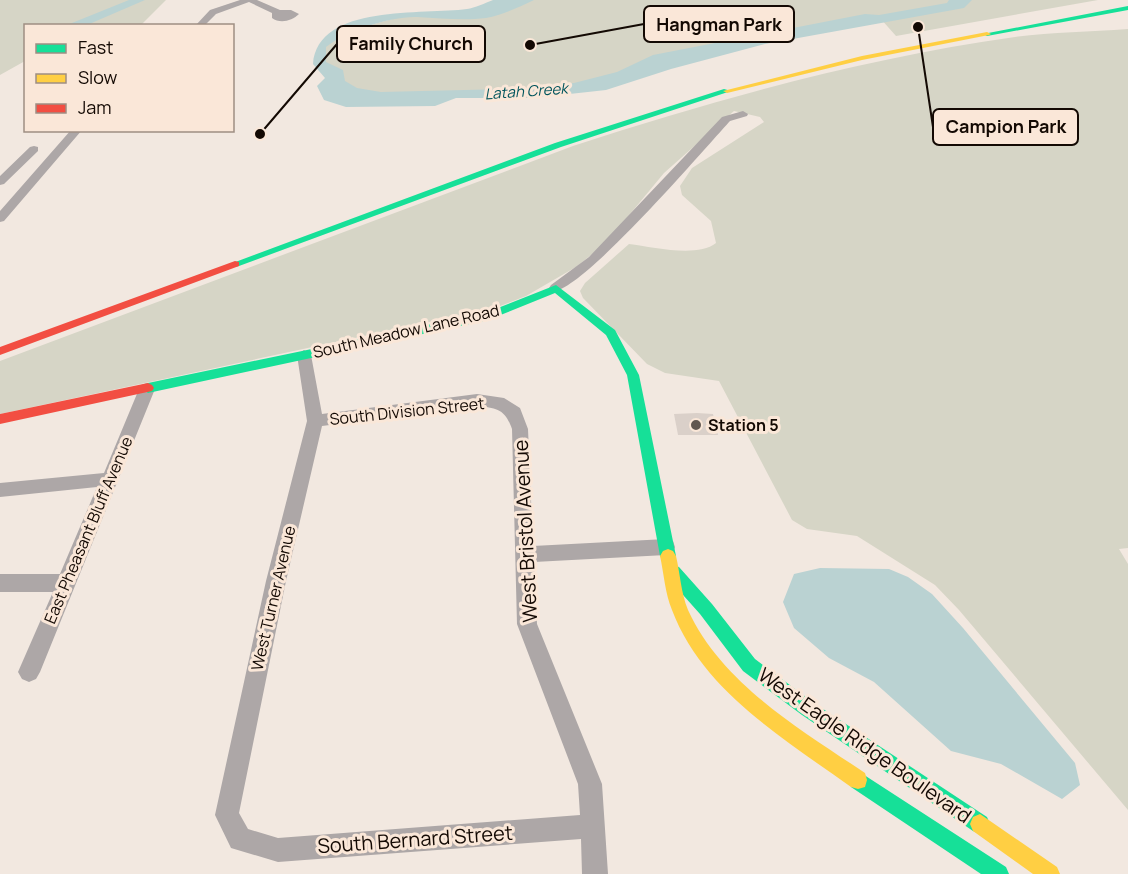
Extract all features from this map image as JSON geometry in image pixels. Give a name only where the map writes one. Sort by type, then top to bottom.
[{"type":"main road","points":[[700,85],[899,39],[1112,0]]},
{"type":"main road","points":[[0,351],[498,165],[585,134],[702,98],[850,61],[976,35],[1128,8]]},
{"type":"main road","name":"South Meadow Lane Road","points":[[0,419],[488,316],[556,288]]},
{"type":"main road","name":"West Eagle Ridge Boulevard","points":[[556,288],[611,333],[633,375],[666,547],[681,609],[707,658],[771,718],[889,802],[999,874]]},
{"type":"main road","name":"West Eagle Ridge Boulevard","points":[[673,572],[706,609],[749,665],[807,709],[935,792],[1050,874]]},
{"type":"street","points":[[200,24],[213,12],[249,0],[279,13]]},
{"type":"street","name":"South Meadow Lane Road","points":[[556,288],[594,260],[726,119],[743,114]]},
{"type":"street","points":[[0,218],[75,132]]},
{"type":"street","points":[[0,182],[30,154],[55,156]]},
{"type":"street","name":"West Turner Avenue","points":[[240,839],[227,815],[276,581],[315,421],[304,355]]},
{"type":"street","name":"East Pheasant Bluff Avenue","points":[[29,672],[147,389]]},
{"type":"street","name":"South Division Street","points":[[315,421],[477,400],[498,402]]},
{"type":"street","name":"West Bristol Avenue","points":[[498,402],[514,411],[520,429],[527,624],[590,784],[595,874]]},
{"type":"street","points":[[0,490],[109,479]]},
{"type":"street","points":[[525,554],[666,547]]},
{"type":"street","points":[[0,583],[66,583]]},
{"type":"street","name":"South Bernard Street","points":[[240,839],[278,850],[591,826]]},
{"type":"shaded area","points":[[0,0],[166,0],[142,24],[24,24],[24,62],[0,75]]},
{"type":"shaded area","points":[[516,0],[1098,0],[896,36],[880,18],[756,40],[627,76],[530,92],[347,94],[319,62],[320,50],[331,36],[410,14],[448,15]]},
{"type":"shaded area","points":[[1128,29],[1128,548],[1119,549],[1128,564],[1128,810],[959,610],[935,585],[857,536],[807,529],[792,520],[719,381],[665,373],[647,364],[583,298],[580,291],[585,283],[629,244],[686,251],[698,250],[716,243],[711,221],[682,195],[680,186],[692,168],[764,122],[760,117],[734,111],[664,173],[606,243],[576,267],[526,296],[495,308],[0,414],[0,361],[573,146],[737,96],[903,56],[1015,37]]},
{"type":"water","points":[[129,0],[145,0],[89,24],[69,24]]},
{"type":"water","name":"Latah Creek","points":[[493,0],[534,0],[505,13],[486,18],[406,17],[369,26],[345,35],[326,47],[326,62],[343,70],[345,81],[357,88],[381,92],[506,89],[574,83],[617,72],[653,55],[865,14],[879,15],[947,3],[949,0],[972,0],[964,8],[765,44],[671,69],[606,90],[533,98],[456,98],[435,106],[346,107],[324,100],[317,86],[325,78],[313,64],[319,44],[333,31],[353,21],[376,16],[467,9]]},
{"type":"water","points":[[820,568],[889,569],[908,577],[932,594],[1075,763],[1080,785],[1062,799],[1001,764],[951,751],[874,682],[829,658],[794,628],[783,602],[794,574]]},
{"type":"building","name":"Station 5","points":[[674,414],[713,414],[718,435],[678,435]]},
{"type":"traffic: fast","points":[[987,34],[1128,8]]},
{"type":"traffic: fast","points":[[235,264],[558,145],[727,91]]},
{"type":"traffic: fast","points":[[148,388],[488,316],[556,288],[611,333],[633,375],[668,556]]},
{"type":"traffic: fast","points":[[673,572],[706,609],[749,665],[808,709],[980,824]]},
{"type":"traffic: fast","points":[[858,780],[999,874]]},
{"type":"traffic: slow","points":[[727,91],[862,58],[987,34]]},
{"type":"traffic: slow","points":[[668,556],[680,610],[694,637],[712,662],[757,706],[858,780]]},
{"type":"traffic: slow","points":[[980,824],[1050,874]]},
{"type":"traffic: jam","points":[[0,351],[235,264]]},
{"type":"traffic: jam","points":[[0,419],[148,388]]},
{"type":"place","name":"Campion Park","points":[[918,27]]},
{"type":"place","name":"Hangman Park","points":[[530,45]]},
{"type":"place","name":"Family Church","points":[[260,134]]},
{"type":"place","name":"Station 5","points":[[696,425]]}]
